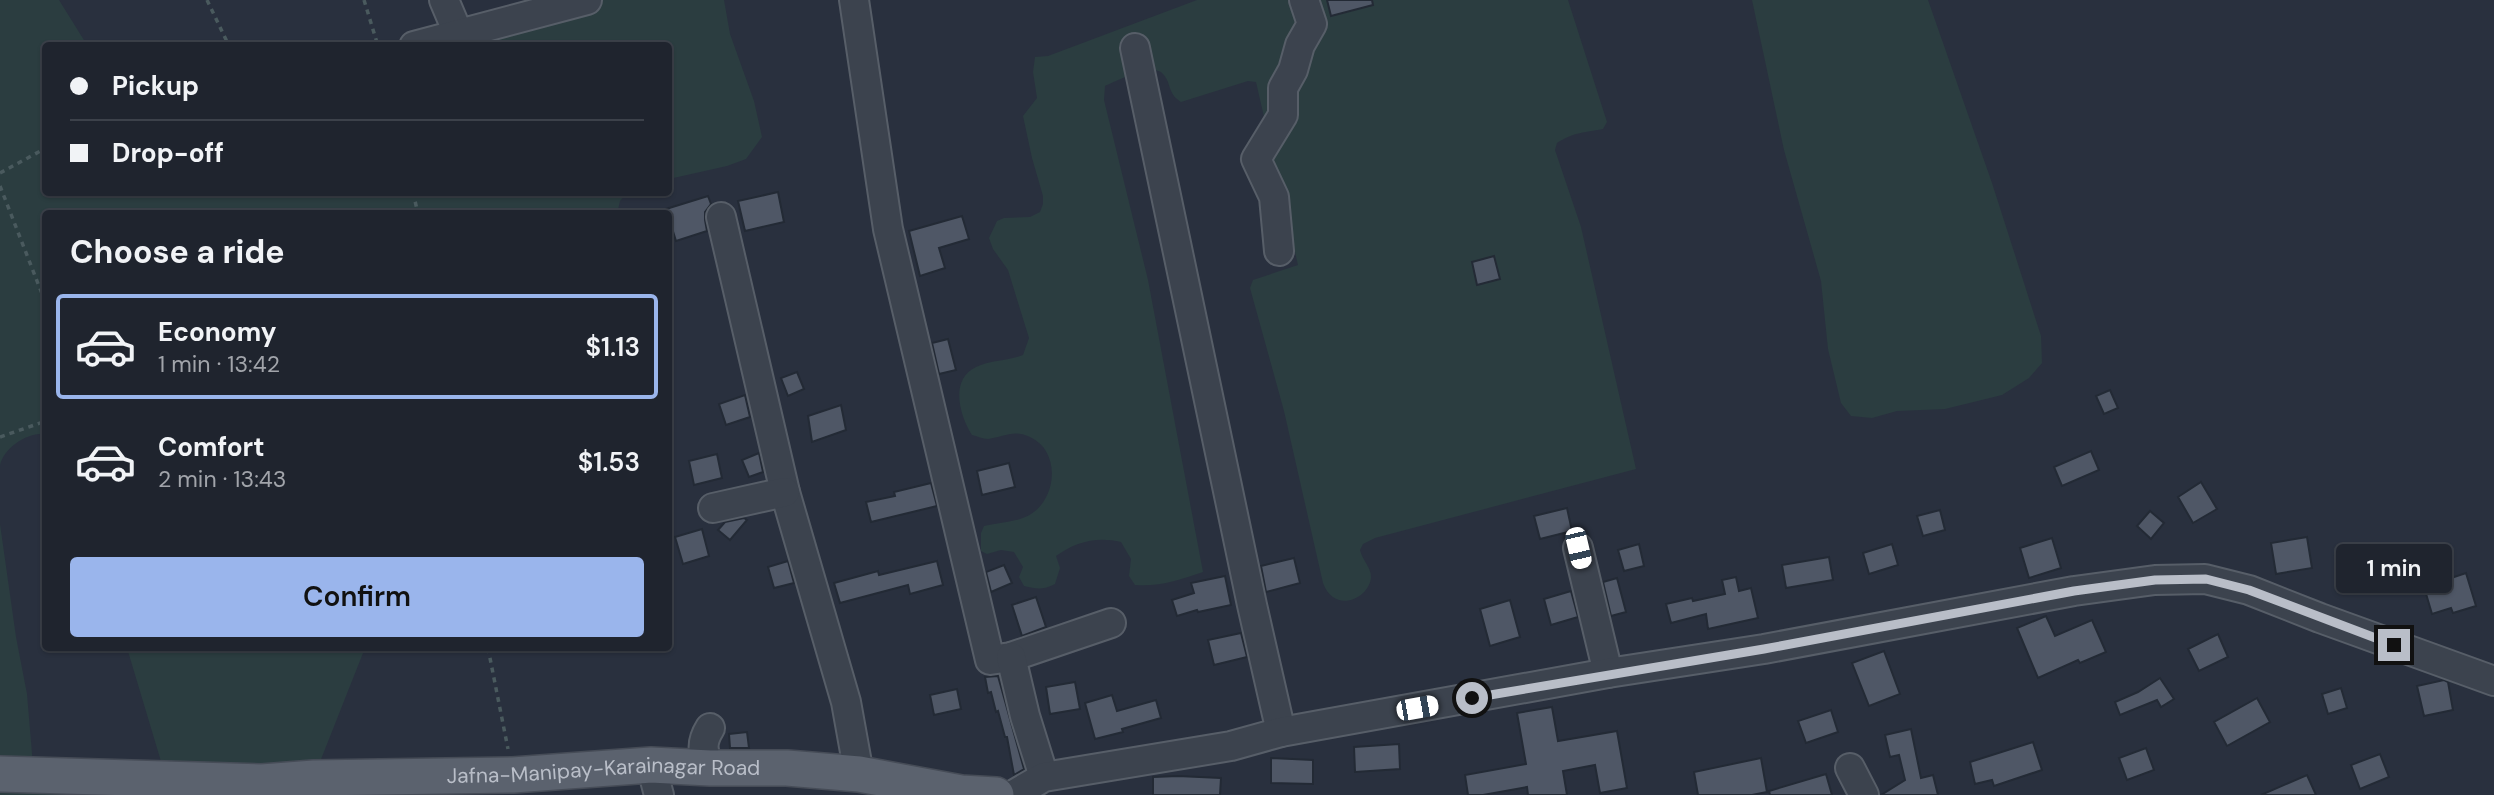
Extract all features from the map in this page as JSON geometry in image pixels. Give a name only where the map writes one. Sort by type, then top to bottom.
[{"type":"main road","name":"Jafna-Manipay-Karainagar Road","points":[[0,774],[262,782],[314,778],[374,786],[513,775],[655,780],[710,768],[787,768],[859,774],[962,794],[996,795]]},
{"type":"street","points":[[444,0],[458,33]]},
{"type":"street","points":[[428,42],[587,0]]},
{"type":"street","points":[[854,0],[888,229],[990,660],[1011,657],[1111,622]]},
{"type":"street","points":[[1279,251],[1274,197],[1256,159],[1283,115],[1283,88],[1312,24],[1304,0]]},
{"type":"street","points":[[1135,47],[1281,732]]},
{"type":"street","points":[[721,217],[785,492],[846,702],[859,774]]},
{"type":"street","points":[[713,508],[785,492]]},
{"type":"street","points":[[1578,548],[1608,673]]},
{"type":"street","points":[[1013,795],[1044,777],[1231,746],[1281,732],[1608,673],[1764,649],[2074,591],[2155,580],[2206,579],[2249,590],[2494,681]]},
{"type":"street","points":[[1011,657],[1028,727],[1044,777]]},
{"type":"street","points":[[710,728],[704,737],[702,748],[710,768]]},
{"type":"street","points":[[1850,768],[1864,795]]},
{"type":"path","points":[[207,0],[227,42]]},
{"type":"path","points":[[364,0],[377,42]]},
{"type":"path","points":[[0,173],[42,150]]},
{"type":"path","points":[[0,186],[42,294]]},
{"type":"path","points":[[0,437],[42,422]]},
{"type":"path","points":[[489,651],[513,775]]},
{"type":"shaded area","points":[[0,0],[59,0],[85,42],[42,42],[42,196],[624,196],[618,210],[42,210],[42,434],[17,442],[6,453],[0,466]]},
{"type":"shaded area","points":[[587,0],[724,0],[730,34],[754,101],[762,137],[746,159],[672,178],[672,42],[429,42]]},
{"type":"shaded area","points":[[1197,0],[1568,0],[1607,122],[1603,129],[1563,139],[1557,143],[1555,150],[1581,227],[1636,469],[1375,538],[1363,544],[1360,550],[1371,573],[1369,585],[1359,597],[1343,601],[1335,599],[1323,583],[1284,411],[1250,288],[1253,280],[1298,265],[1256,82],[1248,81],[1181,102],[1172,92],[1163,74],[1158,71],[1143,71],[1105,86],[1104,100],[1148,280],[1203,572],[1161,584],[1135,585],[1129,576],[1131,559],[1121,542],[1095,540],[1071,547],[1056,556],[1060,568],[1055,584],[1036,588],[1024,586],[1019,577],[1023,567],[1014,552],[1001,550],[987,554],[981,551],[981,533],[984,526],[1015,521],[1031,514],[1040,507],[1046,497],[1052,475],[1047,453],[1030,437],[1014,434],[988,439],[972,435],[959,399],[962,380],[968,373],[982,365],[1023,355],[1029,338],[1008,270],[993,249],[989,238],[997,221],[1004,218],[1030,217],[1040,212],[1043,204],[1023,116],[1037,98],[1033,72],[1035,57],[1048,56]]},
{"type":"shaded area","points":[[1752,0],[1928,0],[1992,183],[2041,336],[2042,363],[2029,378],[2002,395],[1945,409],[1897,411],[1872,418],[1851,416],[1841,403],[1828,349],[1821,281],[1784,150]]},
{"type":"shaded area","points":[[0,524],[27,694],[34,777],[166,778],[128,651],[364,651],[314,777],[373,778],[375,795],[0,795]]},
{"type":"building","points":[[1327,0],[1372,0],[1373,5],[1331,16]]},
{"type":"building","points":[[778,192],[784,222],[745,231],[738,201]]},
{"type":"building","points":[[708,196],[711,204],[705,212],[707,231],[676,241],[672,228],[672,210],[666,209]]},
{"type":"building","points":[[962,216],[969,239],[939,248],[945,268],[920,276],[909,231]]},
{"type":"building","points":[[1494,256],[1500,279],[1477,285],[1472,262]]},
{"type":"building","points":[[948,339],[956,370],[939,374],[932,343]]},
{"type":"building","points":[[797,372],[804,389],[788,396],[781,378]]},
{"type":"building","points":[[2110,390],[2118,408],[2104,414],[2096,396]]},
{"type":"building","points":[[745,395],[750,417],[726,425],[719,404]]},
{"type":"building","points":[[841,405],[846,430],[812,442],[808,416]]},
{"type":"building","points":[[2091,451],[2099,470],[2062,486],[2054,467]]},
{"type":"building","points":[[759,453],[763,472],[749,477],[742,460]]},
{"type":"building","points":[[717,454],[722,478],[694,485],[689,461]]},
{"type":"building","points":[[1009,463],[1015,487],[982,495],[977,471]]},
{"type":"building","points":[[2201,482],[2217,509],[2193,523],[2178,497]]},
{"type":"building","points":[[931,483],[937,506],[871,522],[866,502],[895,496],[894,492]]},
{"type":"building","points":[[1567,508],[1572,531],[1540,539],[1534,516]]},
{"type":"building","points":[[1940,510],[1945,530],[1923,536],[1917,516]]},
{"type":"building","points":[[2150,511],[2164,523],[2151,539],[2137,526]]},
{"type":"building","points":[[744,518],[747,520],[730,540],[718,530],[725,522]]},
{"type":"building","points":[[702,529],[709,556],[683,564],[675,537]]},
{"type":"building","points":[[2307,537],[2312,568],[2276,574],[2271,543]]},
{"type":"building","points":[[2052,538],[2061,568],[2029,578],[2020,548]]},
{"type":"building","points":[[1639,544],[1644,566],[1624,571],[1618,550]]},
{"type":"building","points":[[1892,544],[1898,565],[1869,574],[1863,553]]},
{"type":"building","points":[[2353,552],[2362,588],[2344,592],[2335,556]]},
{"type":"building","points":[[1829,557],[1833,580],[1786,588],[1782,565]]},
{"type":"building","points":[[1294,558],[1300,583],[1266,592],[1261,566]]},
{"type":"building","points":[[788,561],[794,583],[774,588],[768,567]]},
{"type":"building","points":[[937,561],[943,585],[910,594],[908,585],[840,603],[834,583],[878,571],[879,575]]},
{"type":"building","points":[[1004,565],[1012,583],[991,592],[986,572]]},
{"type":"building","points":[[2466,573],[2476,606],[2453,613],[2451,608],[2432,614],[2424,587]]},
{"type":"building","points":[[1225,576],[1231,605],[1177,616],[1172,600],[1194,593],[1191,583]]},
{"type":"building","points":[[1736,577],[1739,591],[1751,588],[1758,618],[1708,629],[1706,614],[1671,623],[1666,604],[1725,594],[1722,580]]},
{"type":"building","points":[[1617,578],[1626,612],[1611,616],[1603,582]]},
{"type":"building","points":[[1571,591],[1578,617],[1551,625],[1544,599]]},
{"type":"building","points":[[1036,597],[1046,627],[1022,636],[1012,605]]},
{"type":"building","points":[[1510,600],[1520,637],[1490,646],[1480,609]]},
{"type":"building","points":[[2046,616],[2055,636],[2092,620],[2106,652],[2080,663],[2078,660],[2038,678],[2017,628]]},
{"type":"building","points":[[1241,633],[1247,657],[1214,665],[1208,640]]},
{"type":"building","points":[[2218,634],[2228,657],[2199,671],[2188,649]]},
{"type":"building","points":[[1884,651],[1900,694],[1869,706],[1852,663]]},
{"type":"building","points":[[998,676],[1024,769],[1014,775],[1007,737],[991,692],[988,693],[985,677]]},
{"type":"building","points":[[2160,678],[2174,699],[2161,707],[2157,700],[2120,715],[2115,702]]},
{"type":"building","points":[[2444,680],[2448,682],[2453,710],[2424,716],[2417,686]]},
{"type":"building","points":[[1075,682],[1080,709],[1050,714],[1046,687]]},
{"type":"building","points":[[2341,688],[2347,708],[2328,714],[2322,694]]},
{"type":"building","points":[[957,689],[961,709],[934,715],[930,695]]},
{"type":"building","points":[[1112,695],[1117,711],[1156,700],[1161,718],[1095,739],[1085,703]]},
{"type":"building","points":[[2257,698],[2270,722],[2227,746],[2214,722]]},
{"type":"building","points":[[1552,707],[1558,741],[1617,731],[1627,788],[1600,793],[1595,765],[1563,771],[1567,795],[1528,795],[1527,787],[1468,795],[1465,775],[1526,764],[1517,713]]},
{"type":"building","points":[[1831,710],[1838,732],[1806,743],[1798,721]]},
{"type":"building","points":[[1911,729],[1921,778],[1933,775],[1938,795],[1881,795],[1905,780],[1899,755],[1890,757],[1885,735]]},
{"type":"building","points":[[747,732],[749,748],[730,748],[729,734]]},
{"type":"building","points":[[2033,742],[2042,770],[1994,786],[1992,780],[1975,784],[1970,762]]},
{"type":"building","points":[[1399,744],[1400,769],[1355,772],[1354,747]]},
{"type":"building","points":[[2146,748],[2154,770],[2127,780],[2119,758]]},
{"type":"building","points":[[2380,754],[2389,777],[2360,789],[2351,765]]},
{"type":"building","points":[[1271,758],[1313,760],[1313,784],[1271,783]]},
{"type":"building","points":[[1761,758],[1767,792],[1752,795],[1698,795],[1694,772]]},
{"type":"building","points":[[1826,774],[1832,795],[1770,795],[1769,791]]},
{"type":"building","points":[[2307,775],[2316,795],[2261,795]]},
{"type":"building","points":[[1153,777],[1221,778],[1220,795],[1153,795]]},
{"type":"route","points":[[1472,698],[1608,673],[1764,649],[2074,591],[2155,580],[2206,579],[2249,590],[2394,645]]}]
